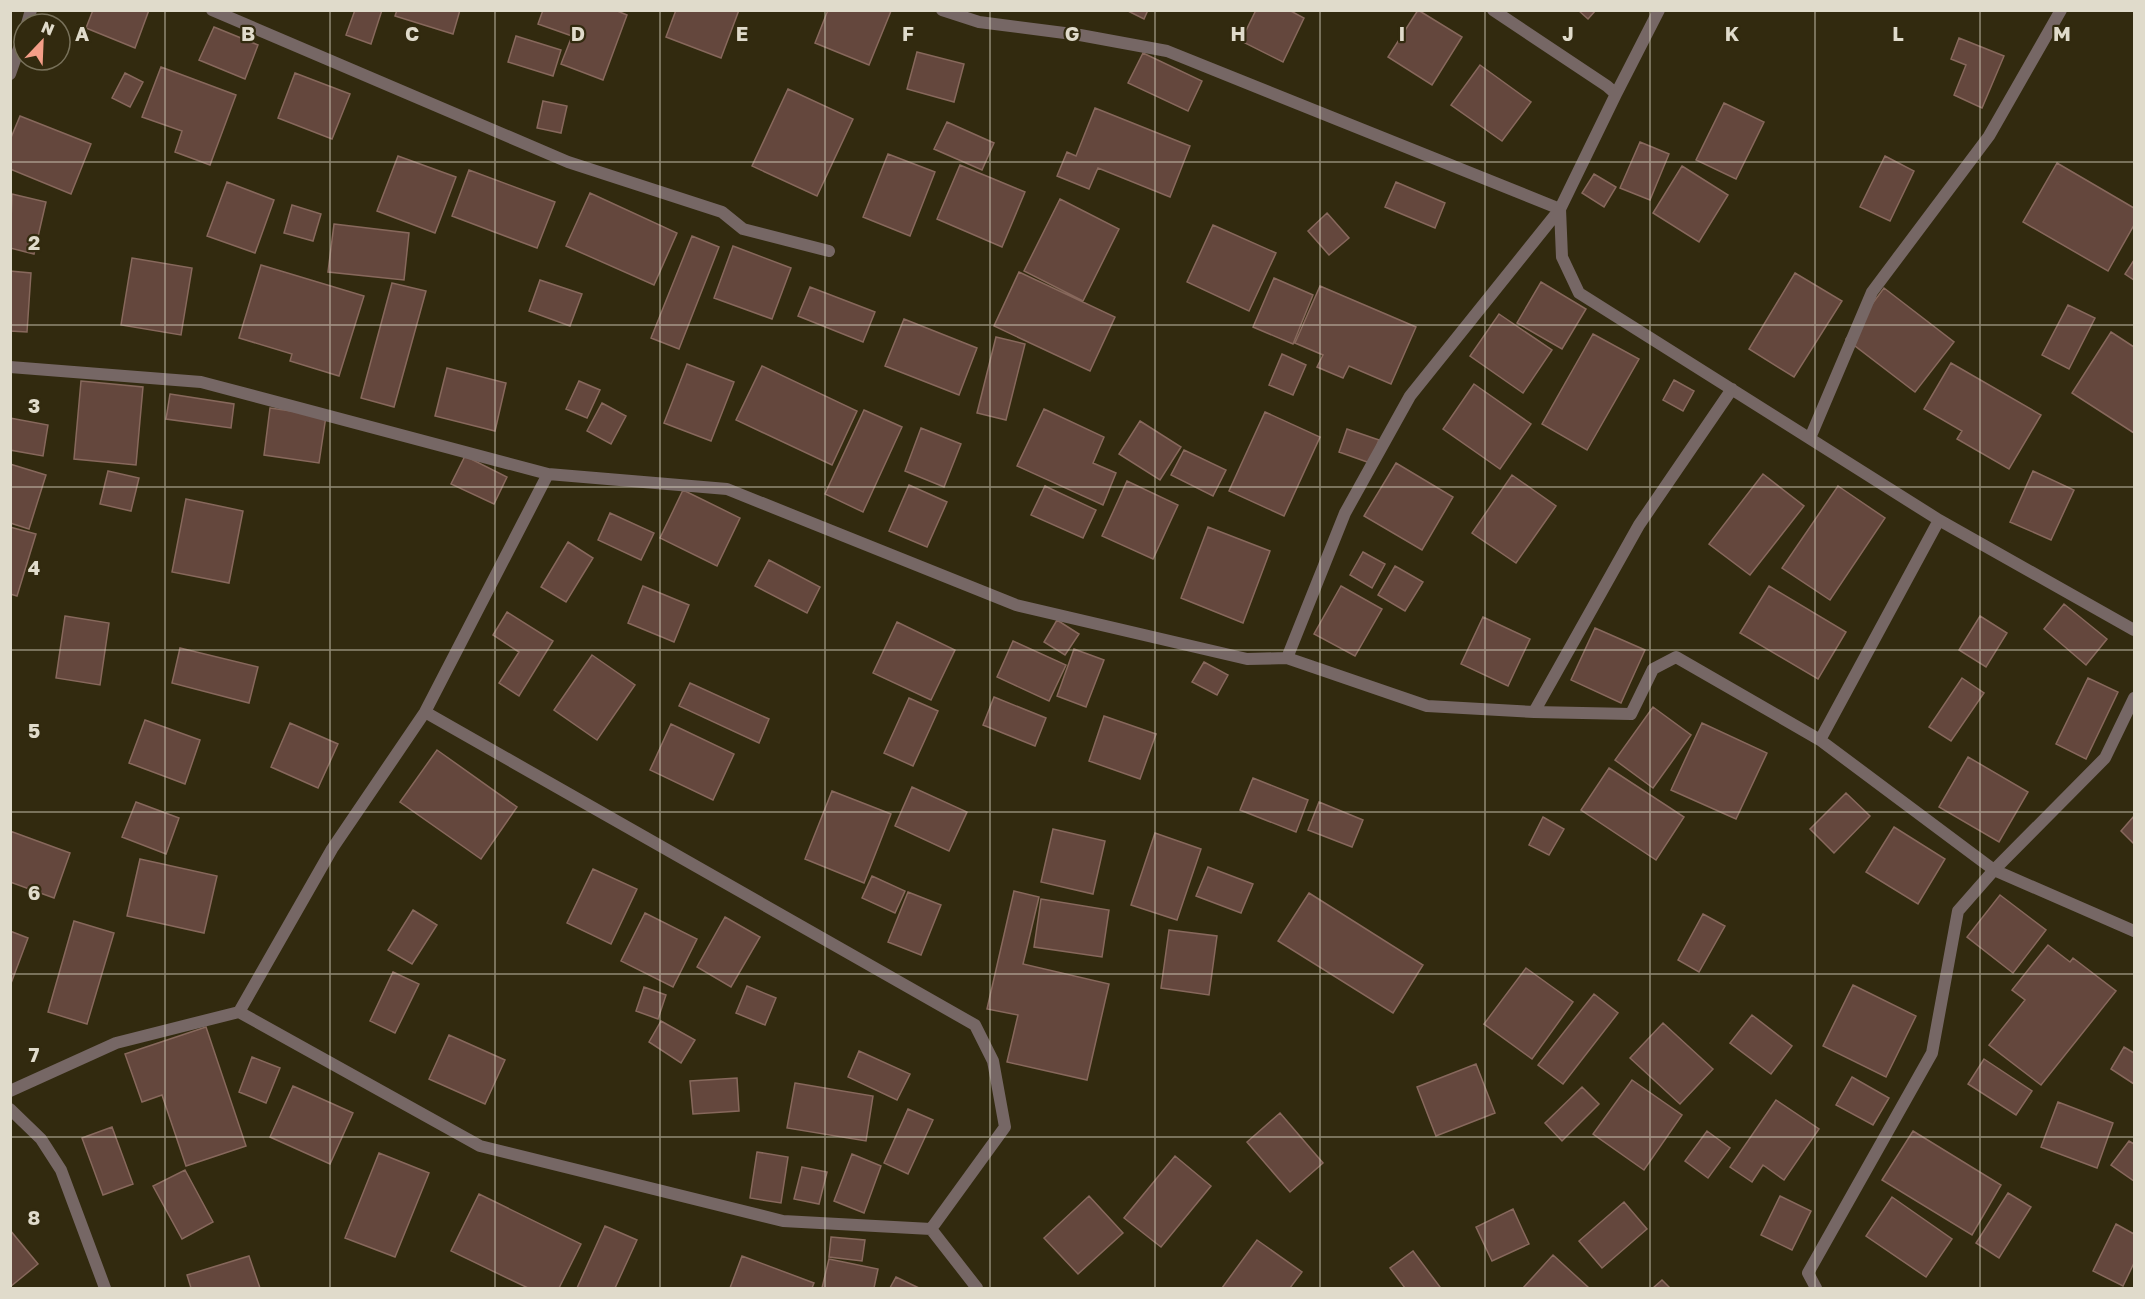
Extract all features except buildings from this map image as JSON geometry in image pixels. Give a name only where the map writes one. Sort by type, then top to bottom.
[{"type":"street","points":[[212,10],[568,162],[722,212],[743,229],[829,251]]},
{"type":"street","points":[[942,10],[980,22],[1080,35],[1167,51],[1560,209]]},
{"type":"street","points":[[1493,10],[1616,94]]},
{"type":"street","points":[[1287,658],[1346,513],[1410,396],[1560,209],[1659,10]]},
{"type":"street","points":[[1810,438],[1872,292],[1989,136],[2061,10]]},
{"type":"street","points":[[1560,209],[1562,257],[1579,293],[1940,520],[2134,630]]},
{"type":"street","points":[[10,367],[201,382],[548,474],[727,489],[1016,605],[1247,659],[1287,658],[1427,706],[1534,712],[1631,714],[1653,669],[1676,657],[1820,740],[1994,870],[2134,931]]},
{"type":"street","points":[[1534,712],[1638,525],[1732,389]]},
{"type":"street","points":[[239,1012],[332,849],[425,712],[548,474]]},
{"type":"street","points":[[1820,740],[1940,520]]},
{"type":"street","points":[[1816,1288],[1808,1273],[1932,1053],[1958,911],[1994,870],[2105,758],[2134,698]]},
{"type":"street","points":[[425,712],[975,1025],[993,1061],[1005,1127],[931,1229]]},
{"type":"street","points":[[10,1091],[116,1043],[239,1012],[480,1146],[783,1221],[931,1229],[977,1288]]},
{"type":"street","points":[[10,1109],[41,1138],[61,1170],[105,1288]]}]
